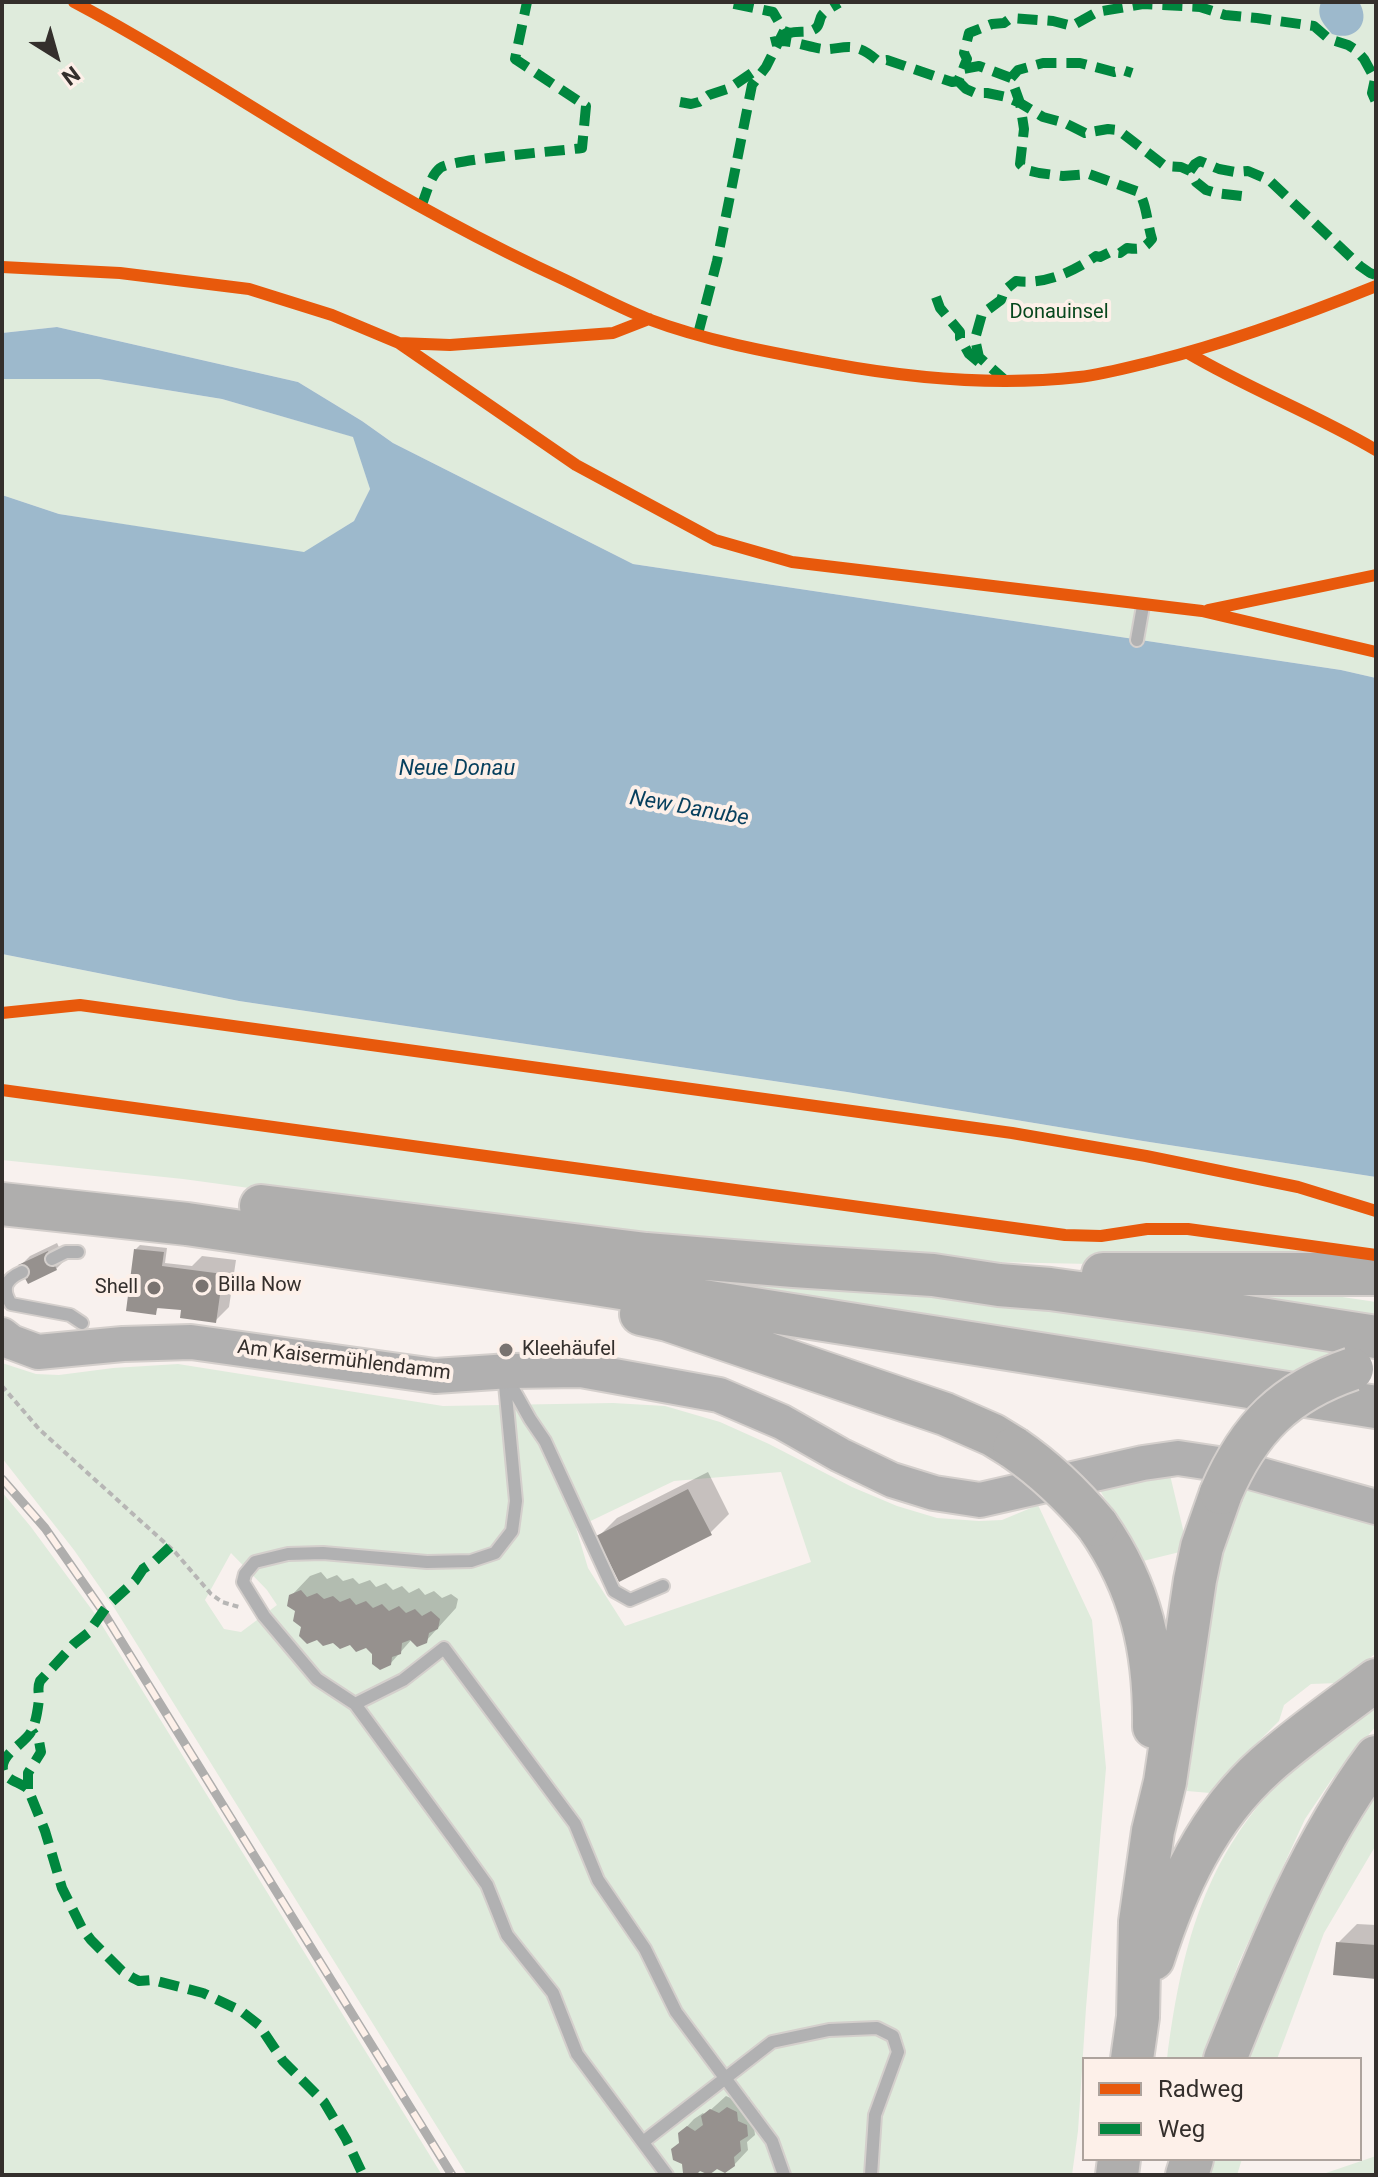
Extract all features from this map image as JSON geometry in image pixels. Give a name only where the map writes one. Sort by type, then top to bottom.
[{"type":"highway","points":[[2,1175],[646,1254],[933,1275],[1050,1289],[1203,1310],[1368,1356]]},
{"type":"highway","points":[[2,1204],[187,1224],[1376,1407]]},
{"type":"highway","points":[[474,1267],[697,1330],[945,1414],[993,1435],[1033,1461],[1068,1491],[1097,1525],[1126,1573],[1138,1604],[1147,1638],[1154,1711],[1151,1781],[1153,1831]]},
{"type":"highway","points":[[933,1275],[1003,1272],[1376,1274]]},
{"type":"highway","points":[[1132,2057],[1138,2017],[1140,1922],[1202,1547],[1221,1493],[1246,1444],[1276,1410],[1311,1386],[1368,1356]]},
{"type":"highway","points":[[1138,2017],[1168,1916],[1189,1866],[1230,1803],[1264,1767],[1376,1680]]},
{"type":"highway","points":[[1226,2057],[1300,1884],[1336,1818],[1376,1757]]},
{"type":"street","name":"Am Kaisermühlendamm","points":[[2,1335],[11,1342],[38,1352],[123,1344],[191,1342],[435,1376],[581,1370],[719,1395],[782,1422],[892,1480],[934,1493],[980,1500],[1178,1458],[1225,1465],[1376,1507]]},
{"type":"lane","points":[[1137,640],[1143,606]]},
{"type":"lane","points":[[52,1259],[66,1252],[78,1252]]},
{"type":"lane","points":[[22,1272],[6,1284],[5,1294],[11,1304],[70,1315],[82,1323]]},
{"type":"lane","points":[[504,1371],[545,1441],[614,1591],[630,1600],[663,1586]]},
{"type":"lane","points":[[504,1371],[516,1501],[512,1531],[495,1553],[456,1562],[323,1553],[288,1554],[255,1562],[245,1574],[243,1582],[264,1616],[317,1679],[355,1704],[487,1885],[507,1935],[553,1993],[577,2054],[667,2175]]},
{"type":"lane","points":[[355,1704],[403,1680],[444,1648],[575,1824],[598,1880],[645,1949],[676,2012],[772,2141],[784,2175]]},
{"type":"lane","points":[[643,2142],[772,2042],[829,2030],[877,2028],[893,2036],[898,2052],[875,2115],[871,2175]]},
{"type":"path","points":[[2,1386],[39,1429],[170,1547],[216,1598],[264,1616]]},
{"type":"green space","name":"Donauinsel","points":[[2,2],[1376,2],[1376,678],[1341,670],[633,564],[393,443],[298,382],[57,327],[2,333]]},
{"type":"green space","points":[[2,379],[99,379],[222,399],[354,437],[370,489],[354,521],[304,553],[59,514],[2,495]]},
{"type":"green space","points":[[2,954],[239,1001],[847,1092],[1376,1177],[1376,1255],[1091,1264],[895,1260],[566,1231],[183,1179],[2,1160]]},
{"type":"green space","points":[[343,1231],[1049,1299],[1348,1349],[1313,1360],[1280,1380]]},
{"type":"green space","points":[[1262,1285],[1376,1302],[1376,1320],[1158,1286]]},
{"type":"green space","points":[[2,1363],[36,1374],[59,1375],[178,1364],[443,1406],[613,1403],[665,1406],[720,1422],[852,1487],[897,1506],[937,1518],[1002,1520],[1038,1505],[1092,1620],[1106,1768],[1072,2175],[467,2175],[115,1609],[74,1550],[2,1458]],"holes":[[[781,1472],[811,1562],[625,1626],[588,1568],[576,1528],[674,1481]],[[231,1553],[267,1590],[277,1605],[241,1632],[224,1629],[205,1600]]]},
{"type":"green space","points":[[1170,1475],[1188,1550],[1143,1561],[1099,1489]]},
{"type":"green space","points":[[1251,1485],[1376,1523],[1376,1653],[1339,1683],[1311,1684],[1284,1705],[1279,1721],[1210,1793],[1187,1791],[1219,1555],[1229,1512]]},
{"type":"green space","points":[[2,1492],[95,1614],[442,2175],[6,2175],[2,2172]]},
{"type":"green space","points":[[1376,1698],[1376,1726],[1332,1779],[1305,1819],[1239,1962],[1205,2057],[1167,2057],[1186,1952],[1209,1887],[1244,1825],[1267,1795],[1320,1744]]},
{"type":"green space","points":[[1376,1784],[1376,1845],[1324,1933],[1278,2057],[1242,2057],[1296,1928]]},
{"type":"green space","points":[[1376,2156],[1376,2175],[1320,2175],[1362,2161]]},
{"type":"green space","points":[[1206,2161],[1241,2161],[1237,2175],[1203,2175]]},
{"type":"water","points":[[1321,2],[1359,2],[1364,17],[1359,29],[1348,35],[1332,34],[1320,16]]},
{"type":"water","name":"Neue Donau","points":[[57,327],[298,382],[393,443],[633,564],[1341,670],[1376,678],[1376,1177],[847,1092],[239,1001],[2,954],[2,495],[59,514],[304,552],[354,521],[370,489],[353,437],[222,399],[99,379],[2,379],[2,333]]},
{"type":"building","points":[[134,1249],[164,1252],[162,1266],[223,1274],[216,1323],[180,1318],[181,1310],[157,1308],[156,1315],[126,1311]]},
{"type":"building","points":[[48,1251],[57,1270],[28,1284],[18,1265]]},
{"type":"building","points":[[688,1489],[712,1535],[619,1582],[596,1536]]},
{"type":"building","points":[[301,1590],[307,1597],[317,1593],[324,1599],[333,1596],[340,1602],[350,1598],[356,1605],[366,1601],[373,1608],[382,1604],[389,1611],[399,1606],[406,1613],[415,1609],[422,1616],[431,1611],[440,1619],[438,1629],[429,1633],[427,1643],[417,1647],[410,1640],[402,1643],[401,1654],[392,1657],[391,1665],[380,1670],[372,1664],[372,1654],[366,1648],[356,1652],[350,1645],[340,1649],[333,1643],[323,1646],[317,1640],[307,1644],[299,1636],[301,1627],[293,1621],[295,1611],[287,1606],[289,1595]]},
{"type":"building","points":[[1336,1942],[1376,1945],[1376,1979],[1333,1975]]},
{"type":"building","points":[[727,2107],[737,2112],[738,2121],[747,2125],[748,2136],[740,2141],[741,2151],[734,2157],[735,2166],[725,2173],[717,2169],[709,2175],[700,2171],[696,2175],[683,2173],[682,2164],[673,2160],[671,2149],[679,2143],[678,2133],[687,2126],[695,2131],[703,2125],[701,2116],[710,2109],[719,2113]]},
{"type":"railway","points":[[2,1479],[45,1528],[102,1610],[452,2175]]},
{"type":"marked path","points":[[421,207],[440,168],[484,159],[582,148],[586,106],[515,59],[527,2]]},
{"type":"marked path","points":[[698,334],[717,261],[752,85],[766,67],[784,31],[773,12],[725,2]]},
{"type":"marked path","points":[[784,31],[813,30],[824,13],[839,3]]},
{"type":"marked path","points":[[963,69],[969,33],[1011,18],[1053,21],[1072,26],[1097,12],[1143,4],[1200,7],[1225,15],[1314,26],[1329,39],[1356,50],[1364,59],[1375,79],[1372,93],[1376,102]]},
{"type":"marked path","points":[[771,42],[790,42],[823,49],[856,48],[878,61],[887,60],[952,82],[958,81],[963,69],[979,66],[1011,78],[1020,103],[1024,129],[1020,164],[1026,170],[1063,176],[1089,174],[1139,192],[1152,239],[1147,245],[1096,256],[1048,279],[1016,281],[1004,291],[1001,300],[982,314],[975,339],[979,357],[1006,381]]},
{"type":"marked path","points":[[1011,78],[1018,70],[1043,63],[1080,63],[1114,72],[1123,70],[1132,73]]},
{"type":"marked path","points":[[680,102],[699,102],[730,88],[759,68]]},
{"type":"marked path","points":[[958,81],[975,93],[1006,97],[1043,117],[1085,133],[1118,130],[1165,166],[1190,171],[1196,182],[1206,190],[1250,197]]},
{"type":"marked path","points":[[1190,171],[1200,161],[1219,169],[1248,171],[1269,180],[1360,266],[1376,275]]},
{"type":"marked path","points":[[936,297],[940,308],[960,332],[969,354],[981,364]]},
{"type":"marked path","points":[[170,1547],[107,1606],[88,1633],[40,1681],[33,1727],[5,1759],[3,1770],[7,1777],[28,1789],[45,1831],[62,1888],[91,1940],[133,1978],[203,1993],[241,2011],[259,2025],[283,2061],[324,2102],[363,2175]]},
{"type":"marked path","points":[[28,1789],[28,1773],[41,1752],[39,1741],[32,1731]]},
{"type":"cycle path","points":[[74,2],[166,54],[346,164],[470,233],[638,315],[740,346],[925,377],[987,381],[1048,380],[1098,374],[1183,354],[1376,286]]},
{"type":"cycle path","points":[[2,267],[120,273],[249,289],[332,315],[399,343],[576,465],[715,540],[792,562],[1202,611],[1376,652]]},
{"type":"cycle path","points":[[399,343],[450,345],[613,333],[649,319]]},
{"type":"cycle path","points":[[1188,353],[1376,450]]},
{"type":"cycle path","points":[[1208,610],[1376,575]]},
{"type":"cycle path","points":[[2,1013],[80,1005],[1012,1133],[1298,1187],[1376,1211]]},
{"type":"cycle path","points":[[2,1090],[1065,1235],[1101,1236],[1147,1229],[1188,1229],[1376,1255]]},
{"type":"place","name":"Billa Now","points":[[202,1286]]},
{"type":"place","name":"Shell","points":[[154,1288]]},
{"type":"place","name":"Kleehäufel","points":[[506,1350]]},
{"type":"water label","name":"New Danube","points":[[689,809]]}]
